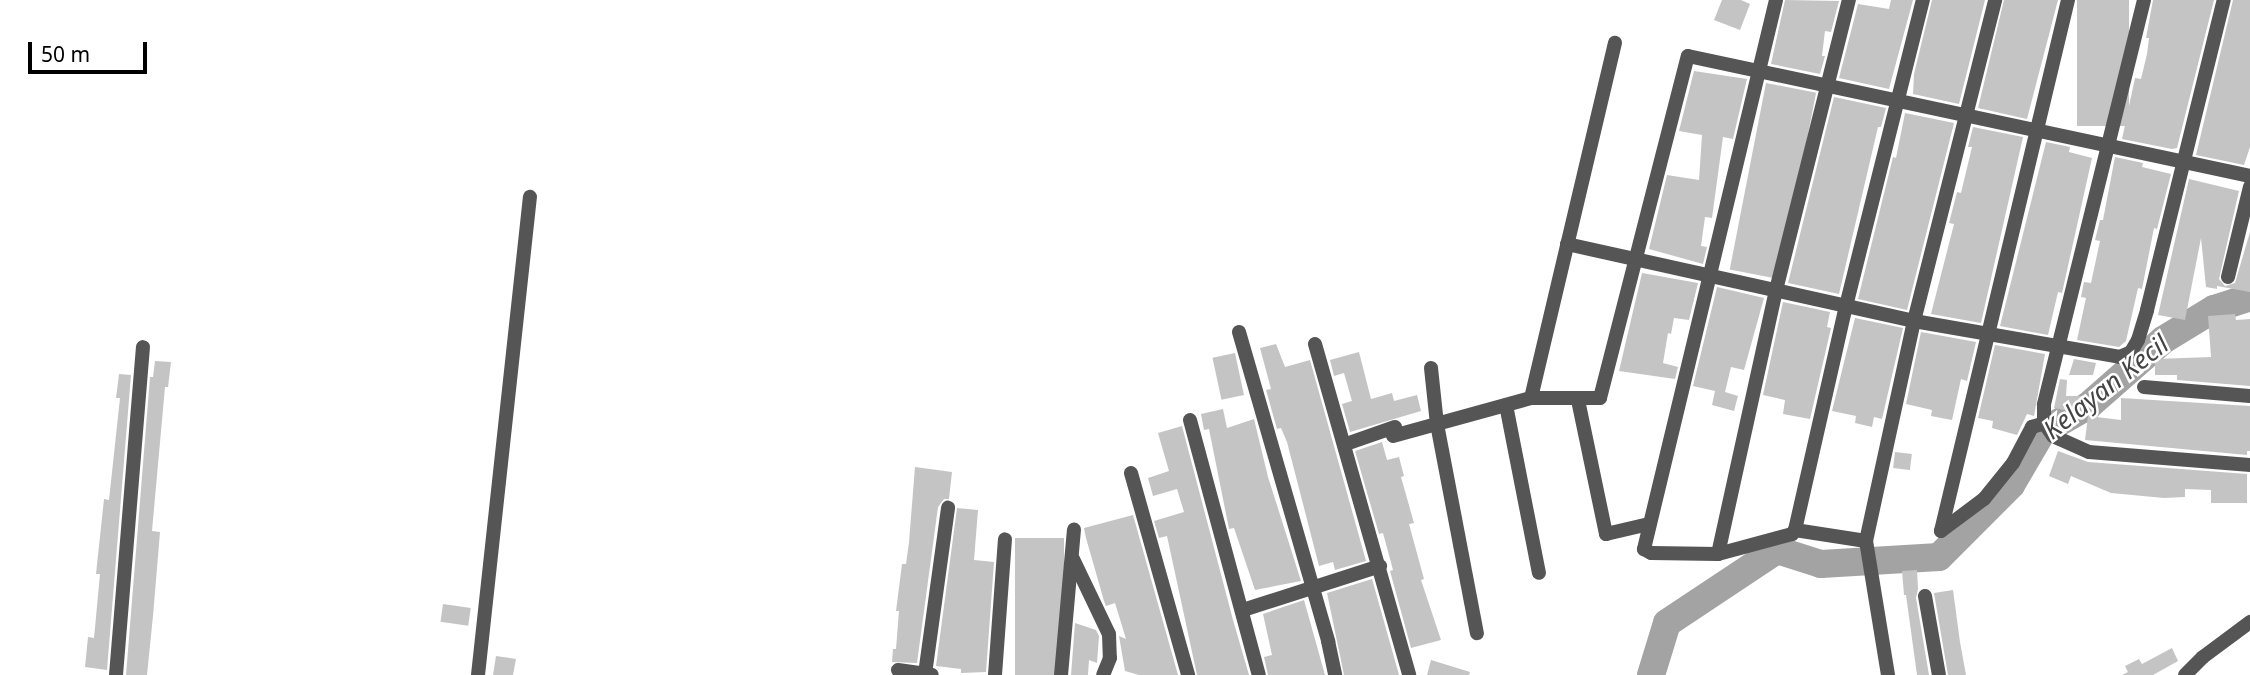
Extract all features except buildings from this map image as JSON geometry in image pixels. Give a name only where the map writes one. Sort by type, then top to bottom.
[{"type":"street","points":[[1776,0],[1649,524],[1644,549],[1647,552],[1718,554],[1791,534],[1795,530],[1846,306],[1923,0]]},
{"type":"street","points":[[1718,554],[1776,290],[1849,0]]},
{"type":"street","points":[[1888,675],[1866,541],[1914,321],[1996,0]]},
{"type":"street","points":[[2045,423],[2032,427],[2013,463],[1984,499],[1941,531],[2068,0]]},
{"type":"street","points":[[2144,0],[2043,405],[2045,423],[2053,436],[2088,452],[2250,465]]},
{"type":"street","points":[[1567,244],[1914,321],[2059,349],[2120,357],[2130,352],[2138,341],[2224,0]]},
{"type":"street","points":[[1531,398],[1615,43]]},
{"type":"street","points":[[1346,444],[1437,424],[1531,398],[1600,398],[1688,56],[2250,176]]},
{"type":"street","points":[[2228,277],[2250,187]]},
{"type":"street","points":[[478,675],[530,197]]},
{"type":"street","points":[[1239,332],[1335,675]]},
{"type":"street","points":[[1315,344],[1346,444],[1409,675]]},
{"type":"street","points":[[116,675],[142,347]]},
{"type":"street","points":[[1431,369],[1437,424],[1477,633]]},
{"type":"street","points":[[2144,387],[2250,396]]},
{"type":"street","points":[[1578,400],[1606,534],[1649,524]]},
{"type":"street","points":[[1506,405],[1539,573]]},
{"type":"street","points":[[1190,419],[1259,675]]},
{"type":"street","points":[[1131,473],[1188,675]]},
{"type":"street","points":[[898,670],[929,674],[948,508]]},
{"type":"street","points":[[1061,675],[1074,530]]},
{"type":"street","points":[[1795,530],[1866,541]]},
{"type":"street","points":[[995,675],[1004,539]]},
{"type":"street","points":[[1072,558],[1109,634],[1110,658],[1103,675]]},
{"type":"street","points":[[1243,610],[1380,566]]},
{"type":"street","points":[[1925,596],[1939,675]]},
{"type":"street","points":[[2185,675],[2250,622]]},
{"type":"waterway","name":"Kelayan Kecil","points":[[1651,675],[1667,623],[1777,550],[1821,564],[1939,557],[2011,485],[2042,432],[2088,406],[2163,340],[2214,309],[2250,297]]}]
